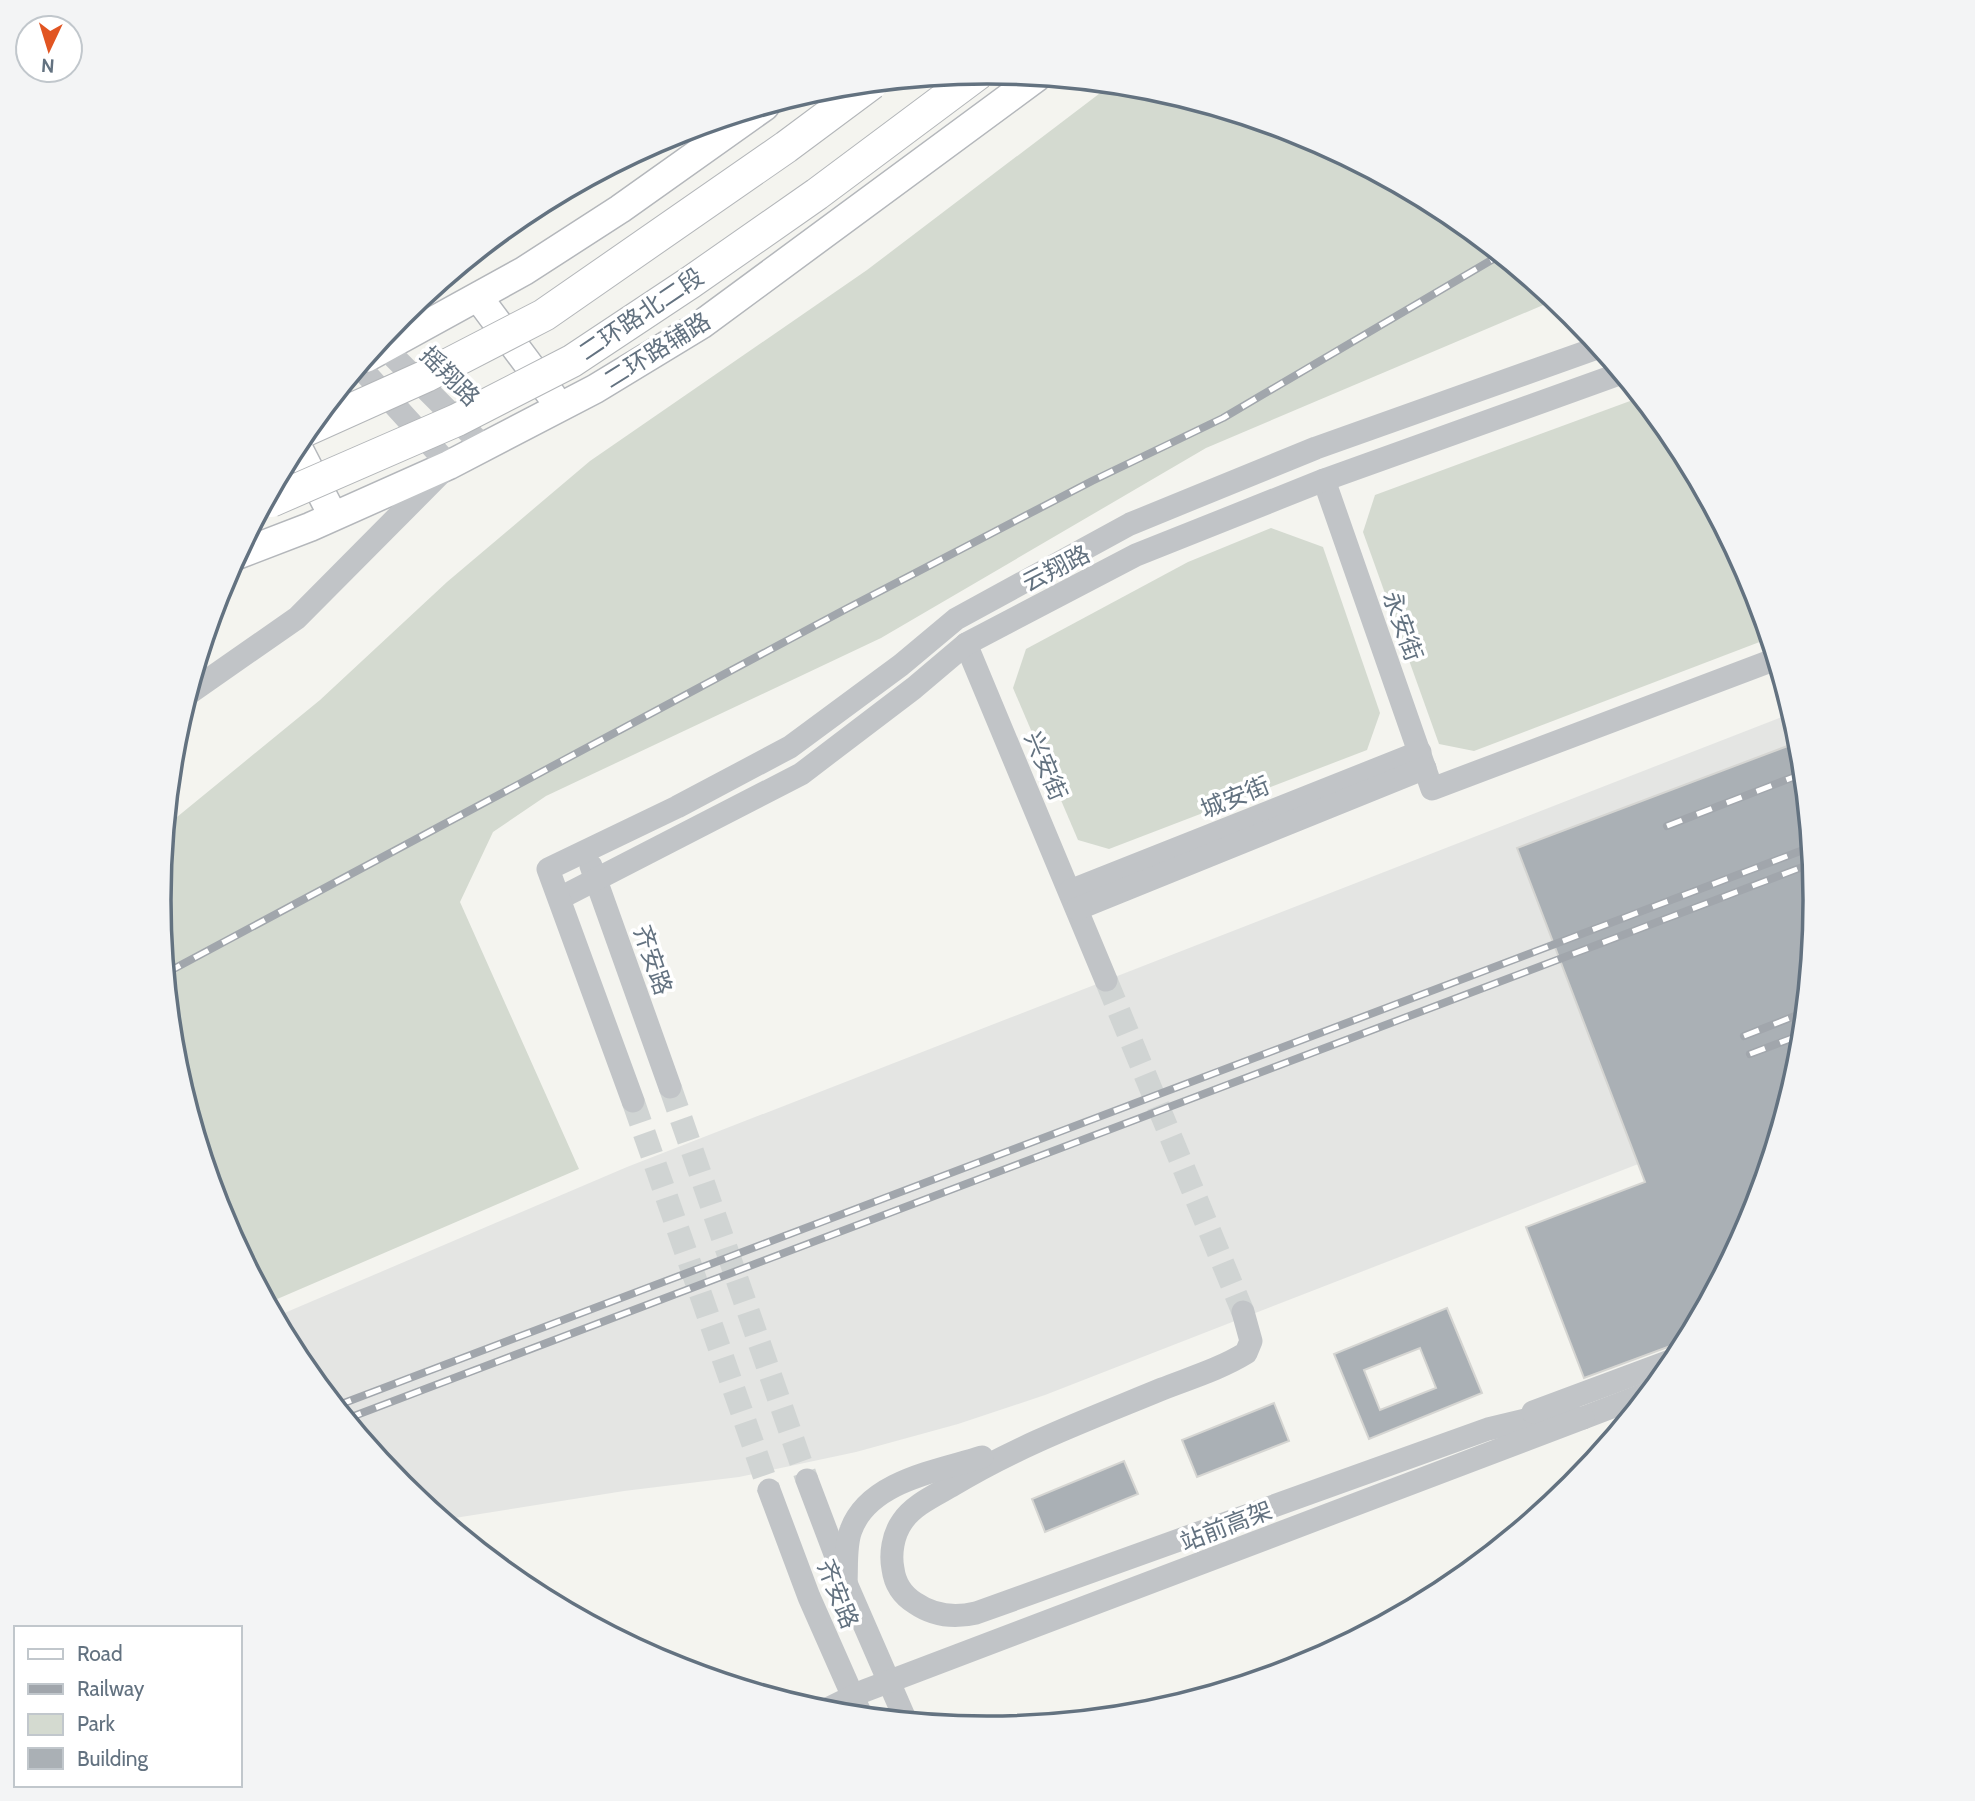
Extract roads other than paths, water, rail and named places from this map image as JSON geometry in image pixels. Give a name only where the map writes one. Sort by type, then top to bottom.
[{"type":"highway","name":"二环路北二段","points":[[276,499],[457,420],[572,361],[806,202],[963,85]]},
{"type":"highway","points":[[328,420],[426,376],[544,315],[754,170],[856,95]]},
{"type":"main road","name":"二环路辅路","points":[[250,550],[449,465],[560,407],[702,324],[1026,85]]},
{"type":"main road","points":[[393,342],[524,271],[620,209],[743,122]]},
{"type":"main road","points":[[478,297],[560,407]]},
{"type":"main road","points":[[303,457],[333,516]]},
{"type":"street","name":"云翔路","points":[[1590,350],[1316,448],[1130,524],[956,619],[901,665],[790,747],[677,807],[548,869],[560,898],[801,774],[914,688],[966,644],[1136,555],[1324,480],[1613,376]]},
{"type":"street","name":"摇翔路","points":[[381,354],[484,447]]},
{"type":"street","points":[[200,686],[296,618],[449,465],[365,373]]},
{"type":"street","name":"永安街","points":[[1324,480],[1426,769]]},
{"type":"street","name":"兴安街","points":[[966,644],[1107,980]]},
{"type":"street","name":"城安街","points":[[1073,900],[1426,769],[1768,662]]},
{"type":"street","name":"齐安路","points":[[586,851],[670,1087]]},
{"type":"street","points":[[560,898],[633,1101]]},
{"type":"street","points":[[1243,1312],[1251,1341],[1246,1353],[1057,1432],[973,1473],[913,1510],[901,1522],[893,1548],[892,1565],[895,1580],[902,1593],[926,1610],[940,1615],[964,1616],[1489,1429],[1658,1366]]},
{"type":"street","points":[[1489,1429],[1534,1418],[1583,1418],[1620,1380]]},
{"type":"street","name":"站前高架","points":[[840,1703],[864,1691],[1635,1398]]},
{"type":"street","points":[[846,1583],[851,1530],[860,1513],[880,1493],[918,1477],[1057,1432]]},
{"type":"street","points":[[807,1480],[846,1583],[902,1712]]},
{"type":"street","name":"齐安路","points":[[769,1490],[809,1597],[857,1706]]},
{"type":"street","points":[[834,1655],[845,1704]]},
{"type":"street","points":[[832,1702],[864,1691]]},
{"type":"street","points":[[894,1695],[906,1712]]},
{"type":"tunnel","points":[[1106,980],[1243,1312]]},
{"type":"tunnel","points":[[670,1087],[807,1480]]},
{"type":"tunnel","points":[[633,1101],[769,1490]]},
{"type":"railway","points":[[174,969],[846,609],[1092,481],[1223,418],[1493,259]]},
{"type":"railway","points":[[1667,826],[1794,777]]},
{"type":"railway","points":[[344,1403],[1802,850]]},
{"type":"railway","points":[[355,1416],[1803,867]]},
{"type":"railway","points":[[1744,1036],[1796,1016]]},
{"type":"railway","points":[[1750,1054],[1792,1038]]}]
